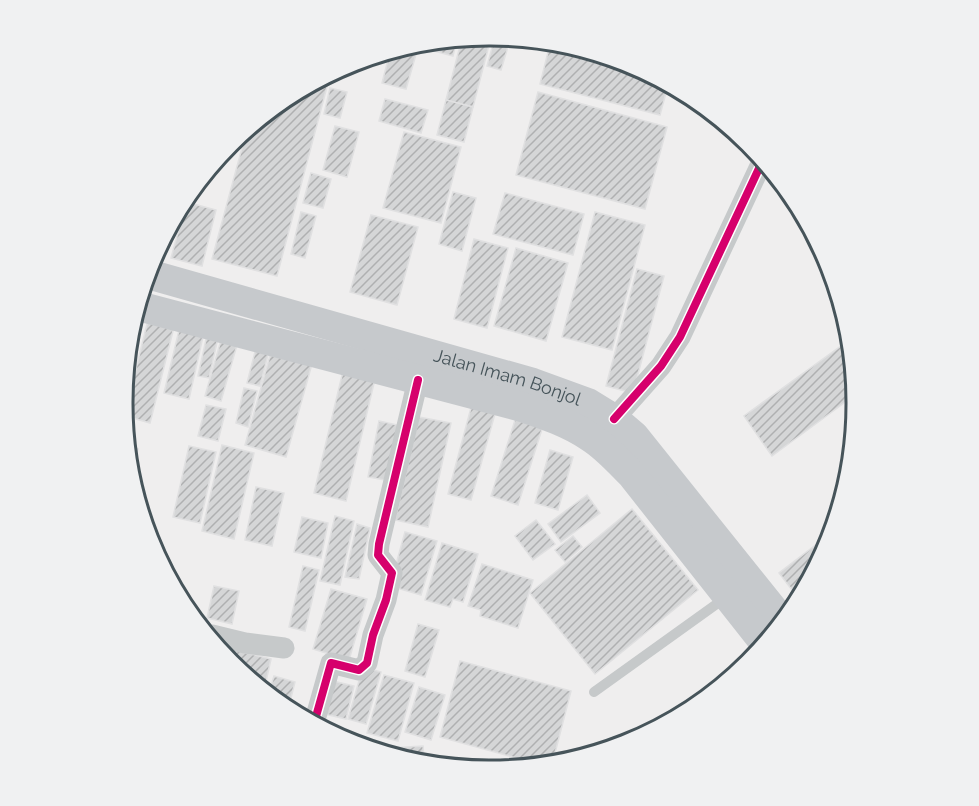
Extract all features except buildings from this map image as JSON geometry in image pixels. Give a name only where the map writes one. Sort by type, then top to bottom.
[{"type":"main road","name":"Jalan Imam Bonjol","points":[[156,276],[533,383],[588,403],[634,435],[777,614]]},
{"type":"main road","points":[[197,322],[204,290]]},
{"type":"main road","name":"Jalan Imam Bonjol","points":[[146,308],[522,407],[570,426],[591,438],[632,475],[759,636]]},
{"type":"street","points":[[614,419],[661,366],[680,338],[759,169]]},
{"type":"street","points":[[316,715],[331,663],[359,670],[367,663],[392,573],[378,555],[379,544],[418,380]]},
{"type":"street","points":[[220,637],[284,648]]},
{"type":"lane","points":[[594,692],[728,596]]},
{"type":"cycle path","points":[[614,419],[661,366],[680,337],[759,169]]},
{"type":"cycle path","points":[[316,715],[331,663],[359,670],[367,663],[392,573],[378,555],[379,544],[418,380]]}]
